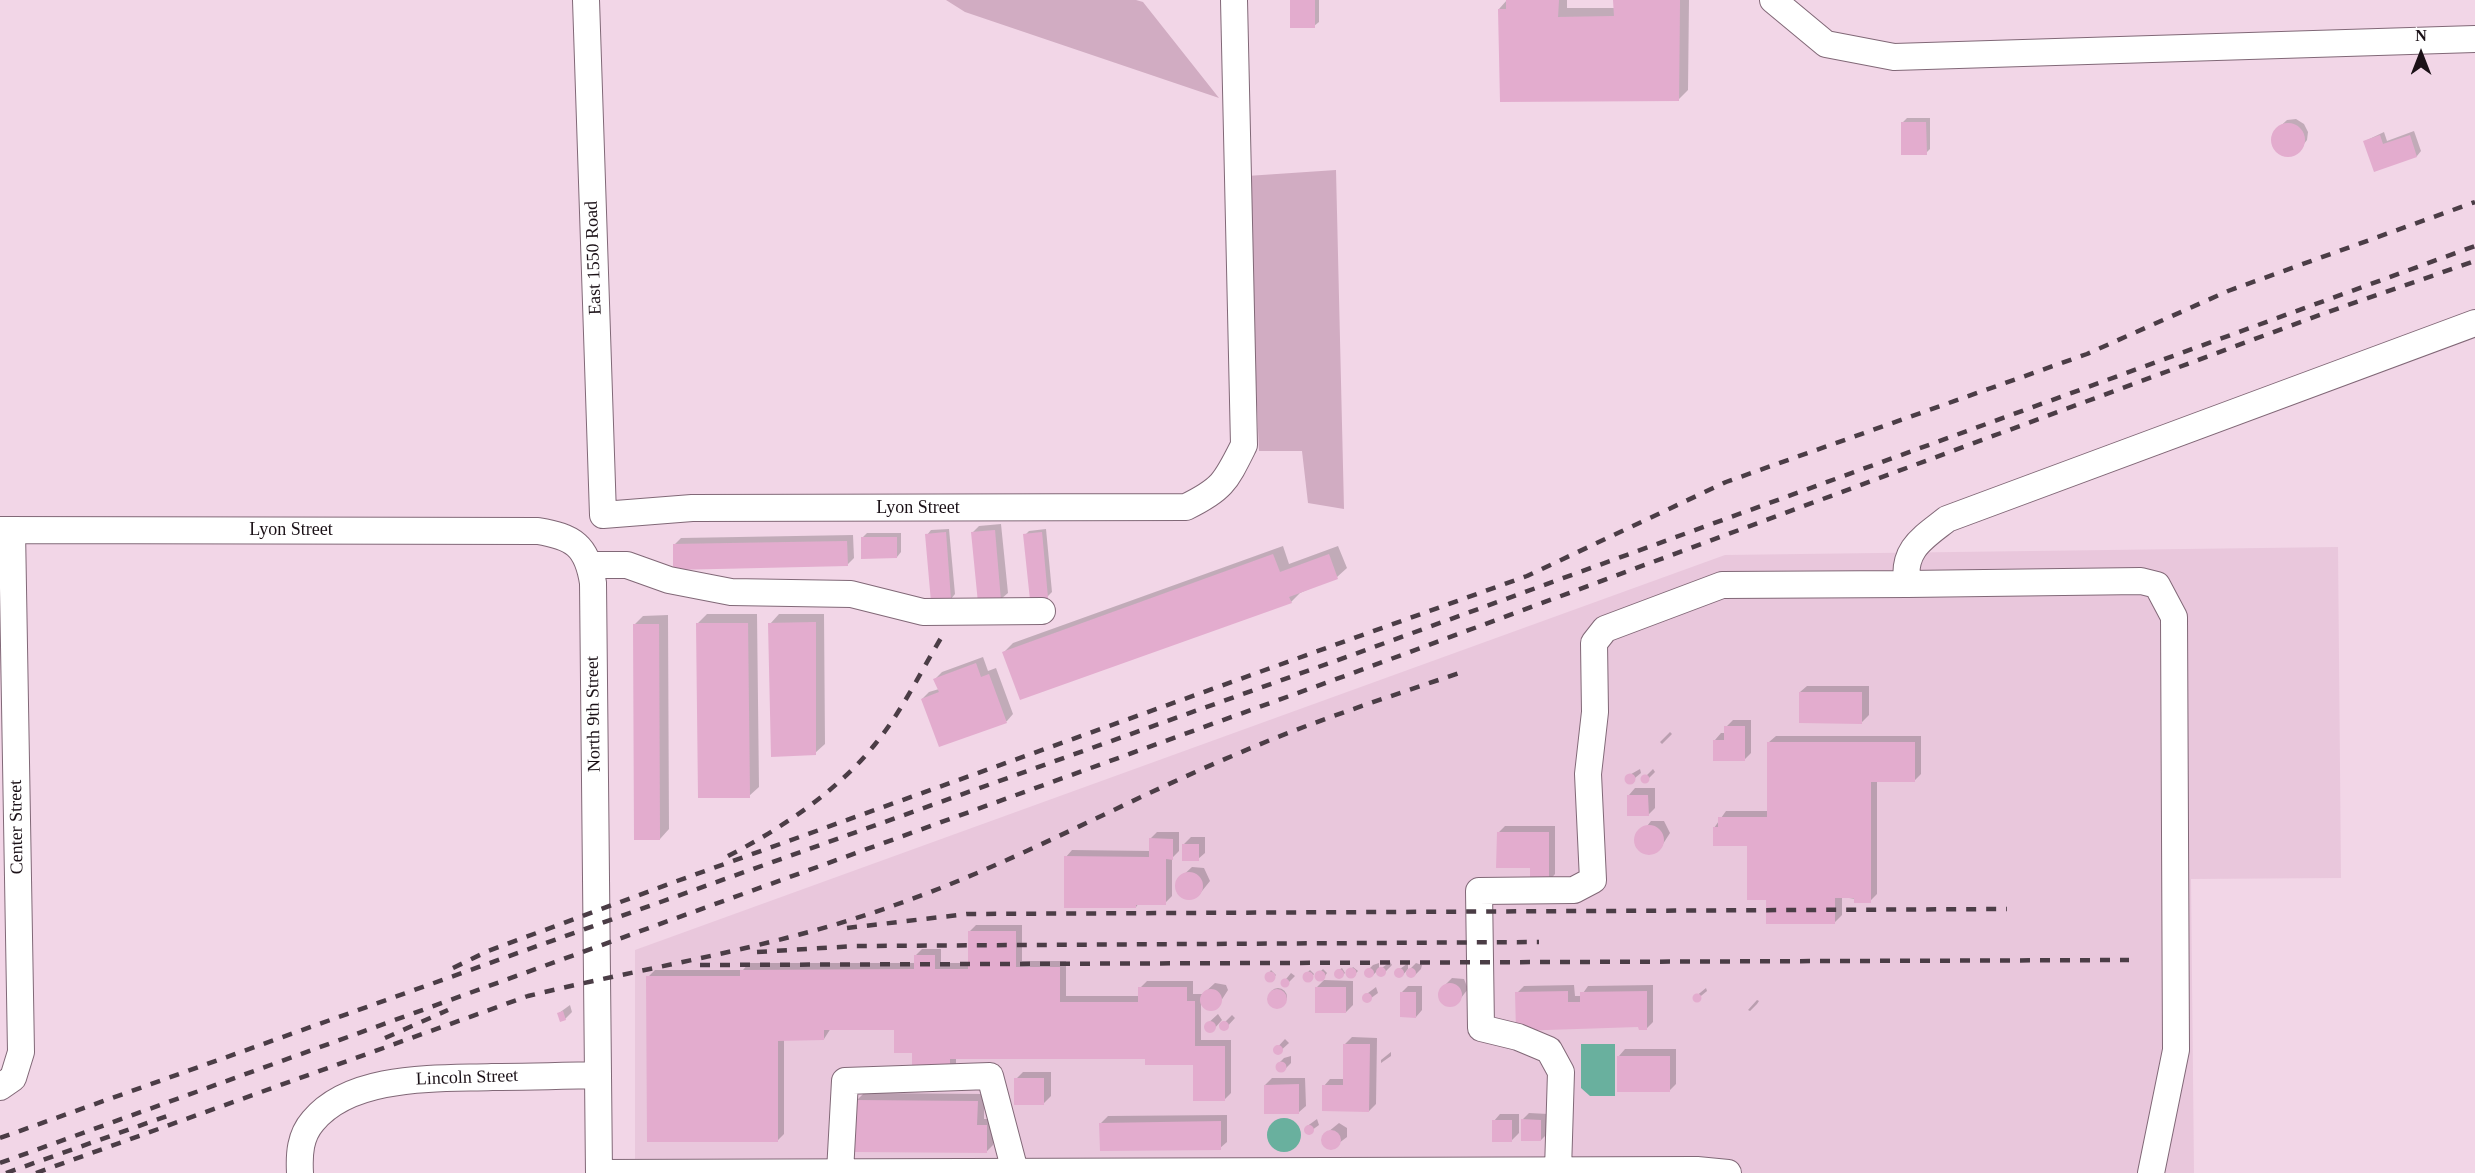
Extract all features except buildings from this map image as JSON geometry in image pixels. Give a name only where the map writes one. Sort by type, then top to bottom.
[{"type":"street","name":"East 1550 Road","points":[[586,0],[603,515]]},
{"type":"street","name":"Lyon Street","points":[[603,515],[692,508],[1186,507],[1208,496],[1226,482],[1244,445],[1234,0]]},
{"type":"street","points":[[1773,0],[1826,44],[1894,57],[2475,39]]},
{"type":"street","points":[[1907,584],[1905,571],[1913,546],[1947,519],[2475,323]]},
{"type":"street","points":[[603,515],[584,555],[627,565],[669,580],[731,592],[851,594],[923,612],[1042,611]]},
{"type":"street","name":"Lyon Street","points":[[6,530],[538,531],[560,535],[584,555]]},
{"type":"street","name":"Center Street","points":[[3,1085],[14,1078],[21,1052],[7,697],[6,530]]},
{"type":"street","name":"North 9th Street","points":[[584,555],[596,924],[599,1173]]},
{"type":"street","points":[[1558,1170],[1561,1072],[1549,1050],[1518,1037],[1481,1028],[1479,891],[1574,890],[1593,880],[1588,774],[1595,712],[1594,643],[1605,629],[1722,585],[2141,581],[2157,585],[2174,617],[2176,1050],[2151,1173]]},
{"type":"street","name":"Lincoln Street","points":[[300,1173],[302,1138],[313,1120],[360,1091],[399,1081],[598,1075]]},
{"type":"street","points":[[840,1172],[845,1081],[990,1076],[1014,1172]]},
{"type":"street","points":[[599,1173],[1696,1170],[1728,1173]]},
{"type":"shaded area","points":[[946,0],[1136,0],[1143,2],[1219,98],[965,12]]},
{"type":"shaded area","points":[[1336,170],[1344,509],[1308,503],[1302,451],[1259,451],[1247,176]]},
{"type":"shaded area","points":[[2338,547],[2341,878],[2191,879],[2194,1173],[635,1173],[635,950],[1725,555]]},
{"type":"shaded area","points":[[1581,1044],[1615,1044],[1615,1096],[1590,1096],[1581,1088]]},
{"type":"shaded area","points":[[1284,1118],[1296,1123],[1301,1135],[1296,1147],[1284,1152],[1272,1147],[1267,1135],[1272,1123]]},
{"type":"railway","points":[[453,968],[488,951],[677,881],[1527,576],[1726,482],[2087,354],[2228,291],[2475,202]]},
{"type":"railway","points":[[0,1138],[1352,655],[2475,246]]},
{"type":"railway","points":[[0,1163],[1353,673],[2325,313],[2475,261]]},
{"type":"railway","points":[[728,856],[788,821],[845,777],[876,743],[894,718],[941,638]]},
{"type":"railway","points":[[36,1173],[528,996],[759,945],[895,905],[982,871],[1265,742],[1462,672]]},
{"type":"railway","points":[[847,928],[967,914],[2007,909]]},
{"type":"railway","points":[[757,952],[856,946],[1539,942]]},
{"type":"railway","points":[[700,965],[2129,960]]},
{"type":"railway","points":[[385,1038],[448,1010]]},
{"type":"railway","points":[[6,1173],[167,1116]]}]
